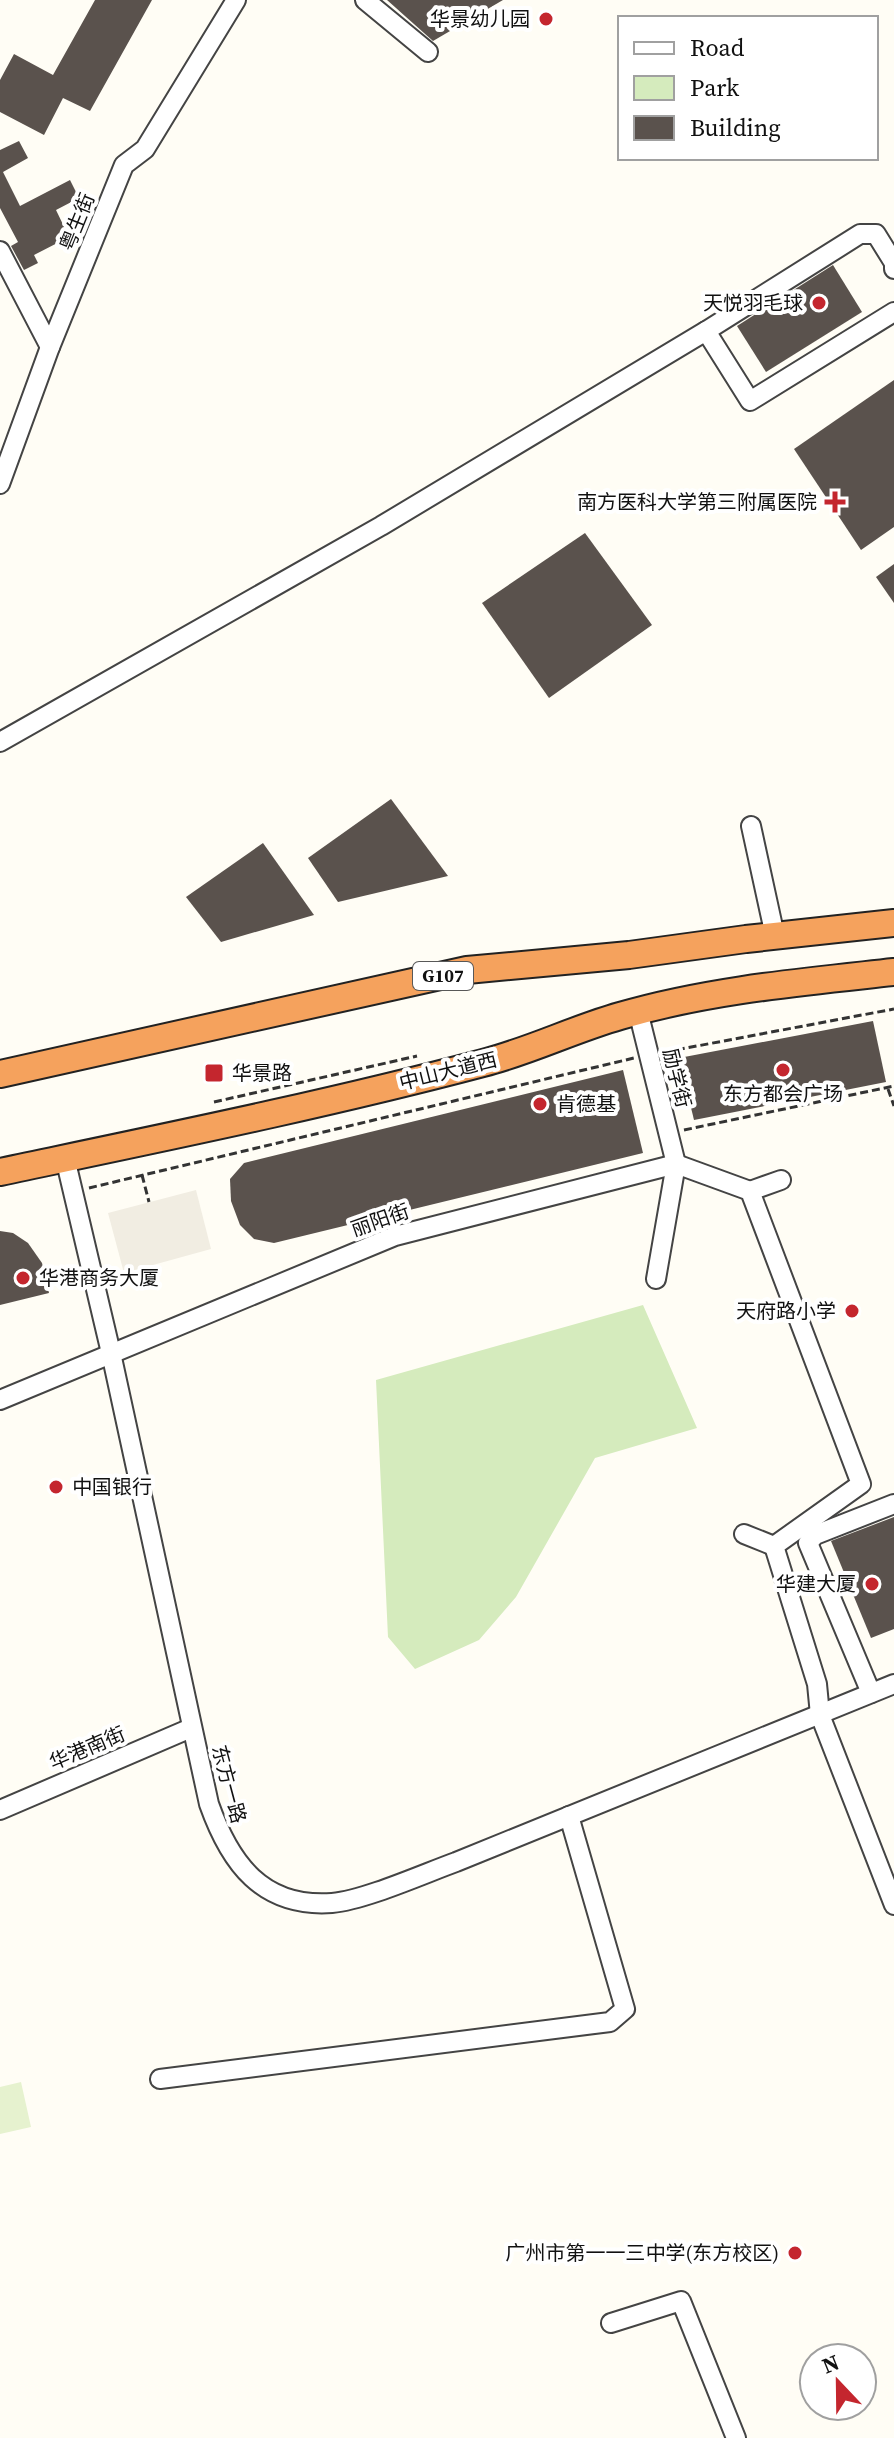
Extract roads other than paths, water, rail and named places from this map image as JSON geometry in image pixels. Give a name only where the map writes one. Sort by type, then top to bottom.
[{"type":"highway","name":"G107","points":[[0,1074],[467,970],[629,955],[894,923]]},
{"type":"highway","name":"中山大道西","points":[[0,1172],[484,1063],[638,1011],[726,993],[894,972]]},
{"type":"street","name":"粤生街","points":[[0,484],[50,347],[124,165],[145,149],[236,0]]},
{"type":"street","points":[[365,0],[428,52]]},
{"type":"street","points":[[0,742],[381,526],[706,331],[860,234],[876,234],[894,263],[894,269]]},
{"type":"street","points":[[0,251],[50,347]]},
{"type":"street","points":[[706,331],[750,401],[894,312]]},
{"type":"street","points":[[751,826],[775,936]]},
{"type":"street","name":"励学街","points":[[638,1011],[674,1159]]},
{"type":"street","name":"东方一路","points":[[65,1158],[111,1353],[209,1804],[221,1838],[237,1864],[259,1885],[307,1903],[335,1903],[386,1887],[894,1684]]},
{"type":"street","points":[[656,1279],[674,1159],[750,1191],[781,1180]]},
{"type":"street","name":"丽阳街","points":[[0,1400],[395,1236],[674,1159]]},
{"type":"street","points":[[750,1191],[861,1484],[774,1546]]},
{"type":"street","points":[[871,1693],[808,1543],[815,1535],[894,1504]]},
{"type":"street","points":[[744,1534],[774,1546]]},
{"type":"street","points":[[774,1546],[817,1684],[820,1715],[894,1905]]},
{"type":"street","name":"华港南街","points":[[0,1810],[191,1728]]},
{"type":"street","points":[[160,2079],[610,2022],[625,2009],[569,1816]]},
{"type":"street","points":[[611,2323],[681,2301],[736,2438]]},
{"type":"place","name":"华景幼儿园","points":[[546,19]]},
{"type":"place","name":"天悦羽毛球","points":[[819,303]]},
{"type":"place","name":"南方医科大学第三附属医院","points":[[835,502]]},
{"type":"place","name":"东方都会广场","points":[[783,1070]]},
{"type":"place","name":"华景路","points":[[214,1073]]},
{"type":"place","name":"肯德基","points":[[540,1104]]},
{"type":"place","name":"华港商务大厦","points":[[23,1278]]},
{"type":"place","name":"天府路小学","points":[[852,1311]]},
{"type":"place","name":"中国银行","points":[[56,1487]]},
{"type":"place","name":"华建大厦","points":[[872,1584]]},
{"type":"place","name":"广州市第一一三中学(东方校区)","points":[[795,2253]]}]
